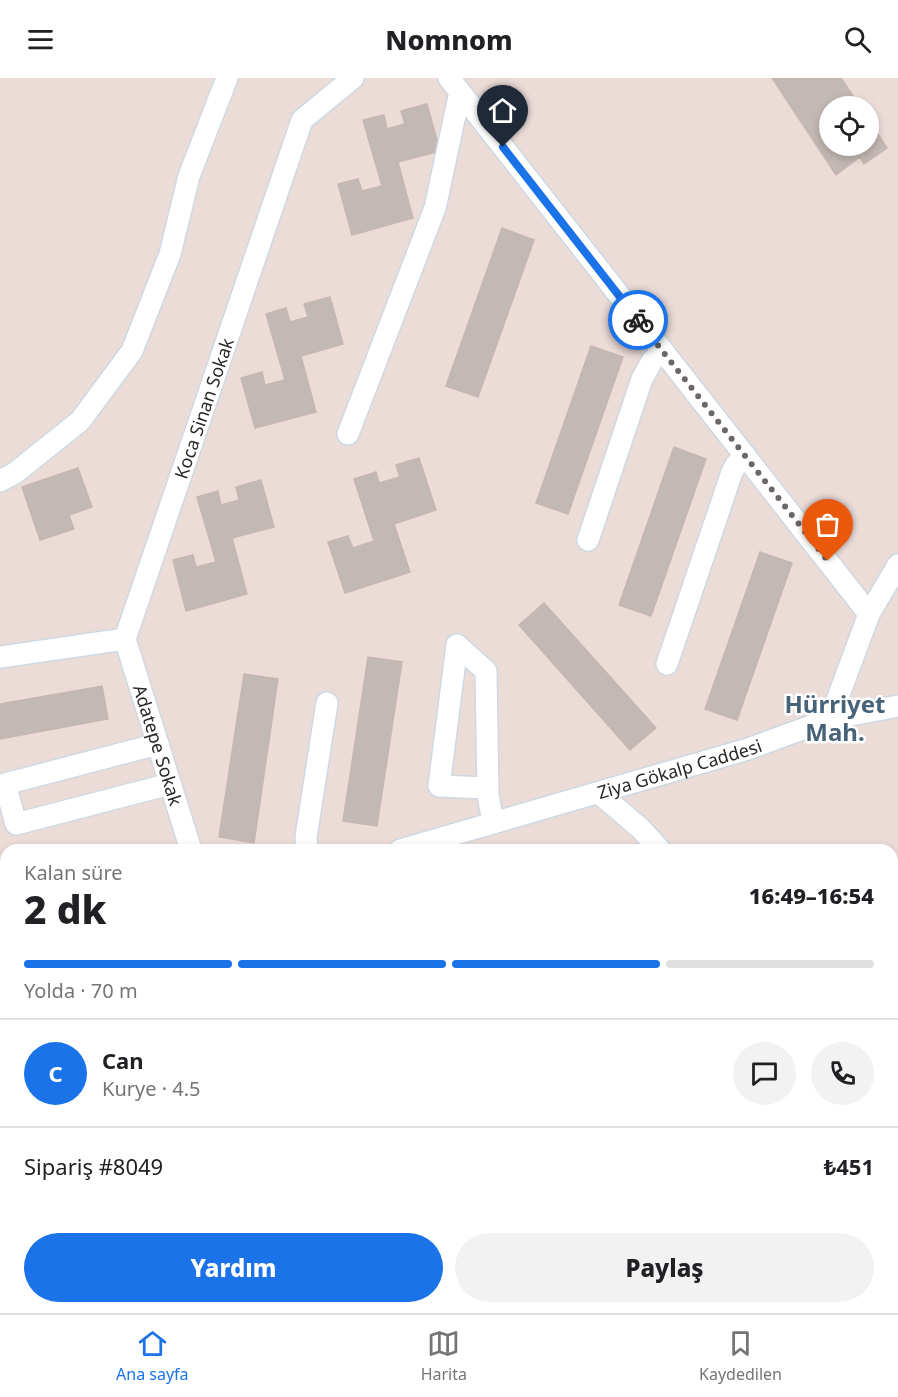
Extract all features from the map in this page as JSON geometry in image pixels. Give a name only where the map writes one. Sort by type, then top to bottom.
[{"type":"street","points":[[0,481],[15,473],[80,420],[132,351],[170,254],[189,176],[227,78]]},
{"type":"street","name":"Koca Sinan Sokak","points":[[125,639],[302,120],[353,78]]},
{"type":"street","points":[[454,85],[869,614]]},
{"type":"street","points":[[348,434],[435,208],[454,85]]},
{"type":"street","points":[[588,540],[642,379],[652,361],[662,350]]},
{"type":"street","points":[[667,664],[732,472],[745,455]]},
{"type":"street","points":[[830,719],[869,614],[898,565]]},
{"type":"street","points":[[0,657],[125,639]]},
{"type":"street","name":"Adatepe Sokak","points":[[125,639],[189,844]]},
{"type":"street","points":[[487,788],[439,786],[457,645],[486,671],[487,788],[493,822]]},
{"type":"street","points":[[307,844],[327,703]]},
{"type":"street","name":"Ziya Gökalp Caddesi","points":[[420,844],[747,749],[830,719],[898,706]]},
{"type":"street","points":[[158,744],[5,784],[16,824],[170,784]]},
{"type":"street","points":[[599,793],[641,829],[655,844]]},
{"type":"building","points":[[772,78],[841,78],[853,96],[819,96],[819,149]]},
{"type":"building","points":[[427,104],[440,151],[398,162],[413,218],[352,235],[338,184],[358,179],[362,191],[382,186],[363,120],[384,115],[387,129],[405,124],[401,111]]},
{"type":"building","points":[[879,136],[887,148],[879,154]]},
{"type":"building","points":[[823,156],[876,156],[864,164],[860,157],[836,175]]},
{"type":"building","points":[[502,228],[534,240],[478,397],[446,386]]},
{"type":"building","points":[[330,297],[343,344],[301,356],[316,412],[255,428],[241,378],[262,372],[265,385],[285,380],[266,314],[286,308],[290,322],[308,317],[304,304]]},
{"type":"building","points":[[591,346],[623,357],[568,514],[536,503]]},
{"type":"building","points":[[674,447],[706,459],[651,616],[619,605]]},
{"type":"building","points":[[419,458],[436,510],[394,524],[410,572],[345,593],[328,542],[348,536],[353,548],[374,541],[354,479],[376,472],[379,483],[400,477],[396,465]]},
{"type":"building","points":[[78,468],[92,507],[69,515],[74,529],[40,540],[22,487]]},
{"type":"building","points":[[261,480],[274,527],[232,538],[247,594],[186,611],[173,560],[193,555],[196,567],[216,562],[197,497],[218,491],[221,505],[239,500],[236,487]]},
{"type":"building","points":[[760,552],[792,563],[737,720],[705,709]]},
{"type":"building","points":[[544,603],[656,728],[630,750],[519,625]]},
{"type":"building","points":[[368,657],[402,662],[377,826],[343,821]]},
{"type":"building","points":[[244,674],[278,679],[254,843],[219,837]]},
{"type":"building","points":[[102,686],[108,719],[0,739],[0,704]]},
{"type":"way so far","points":[[638,320],[828,561]]},
{"type":"district","name":"Hürriyet Mah.","points":[[835,717]]},
{"type":"route","points":[[503,147],[638,320]]}]
